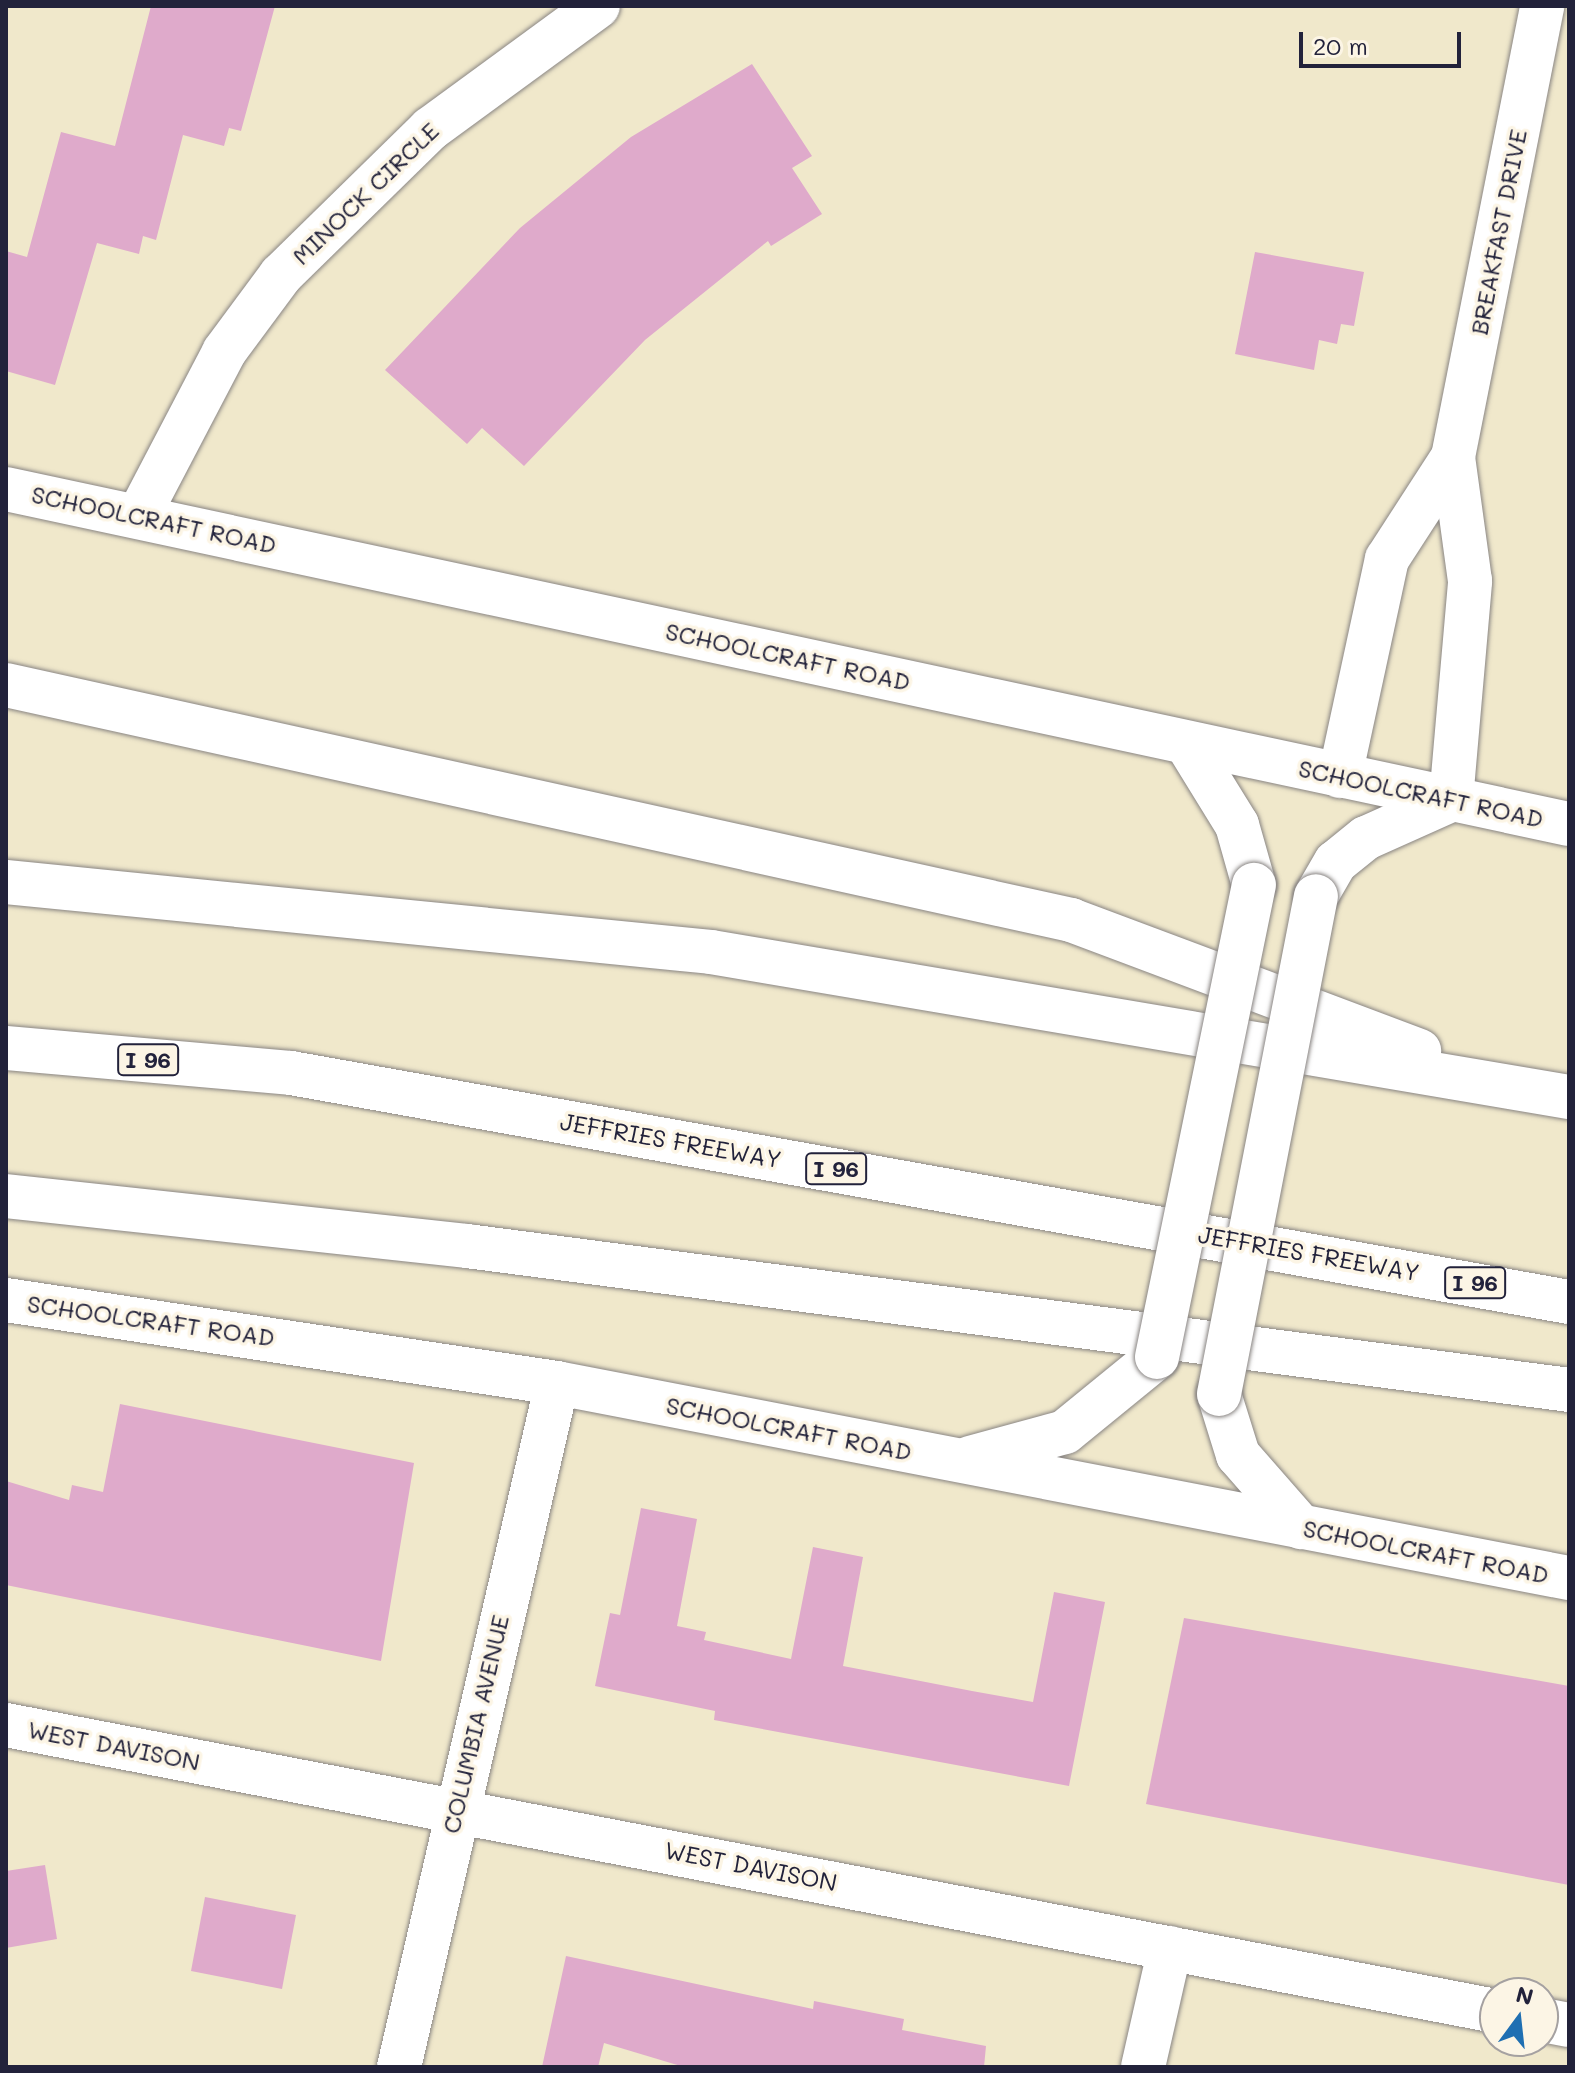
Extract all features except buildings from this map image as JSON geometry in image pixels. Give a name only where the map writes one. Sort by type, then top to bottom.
[{"type":"main road","name":"MINOCK CIRCLE","points":[[140,513],[208,379],[281,275],[430,129],[598,6]]},
{"type":"main road","name":"BREAKFAST DRIVE","points":[[1451,800],[1470,581],[1453,457],[1542,6]]},
{"type":"main road","name":"BREAKFAST DRIVE","points":[[1340,776],[1387,559],[1453,457]]},
{"type":"main road","name":"SCHOOLCRAFT ROAD","points":[[6,489],[140,513],[1187,744],[1569,824]]},
{"type":"main road","points":[[6,685],[1071,920],[1511,1086]]},
{"type":"main road","points":[[960,1460],[1065,1432],[1157,1357],[1254,885],[1237,825],[1187,744]]},
{"type":"main road","points":[[1301,1527],[1238,1455],[1219,1394],[1316,896],[1336,862],[1366,838],[1451,800]]},
{"type":"main road","points":[[6,882],[711,952],[1569,1097]]},
{"type":"main road","name":"JEFFRIES FREEWAY","points":[[6,1048],[291,1073],[1569,1302]]},
{"type":"main road","points":[[6,1196],[467,1246],[1569,1390]]},
{"type":"main road","name":"SCHOOLCRAFT ROAD","points":[[6,1300],[557,1383],[1569,1578]]},
{"type":"main road","name":"COLUMBIA AVENUE","points":[[399,2067],[454,1809],[557,1383]]},
{"type":"main road","name":"WEST DAVISON","points":[[6,1725],[1479,2008]]},
{"type":"main road","points":[[1143,2067],[1170,1948]]}]
